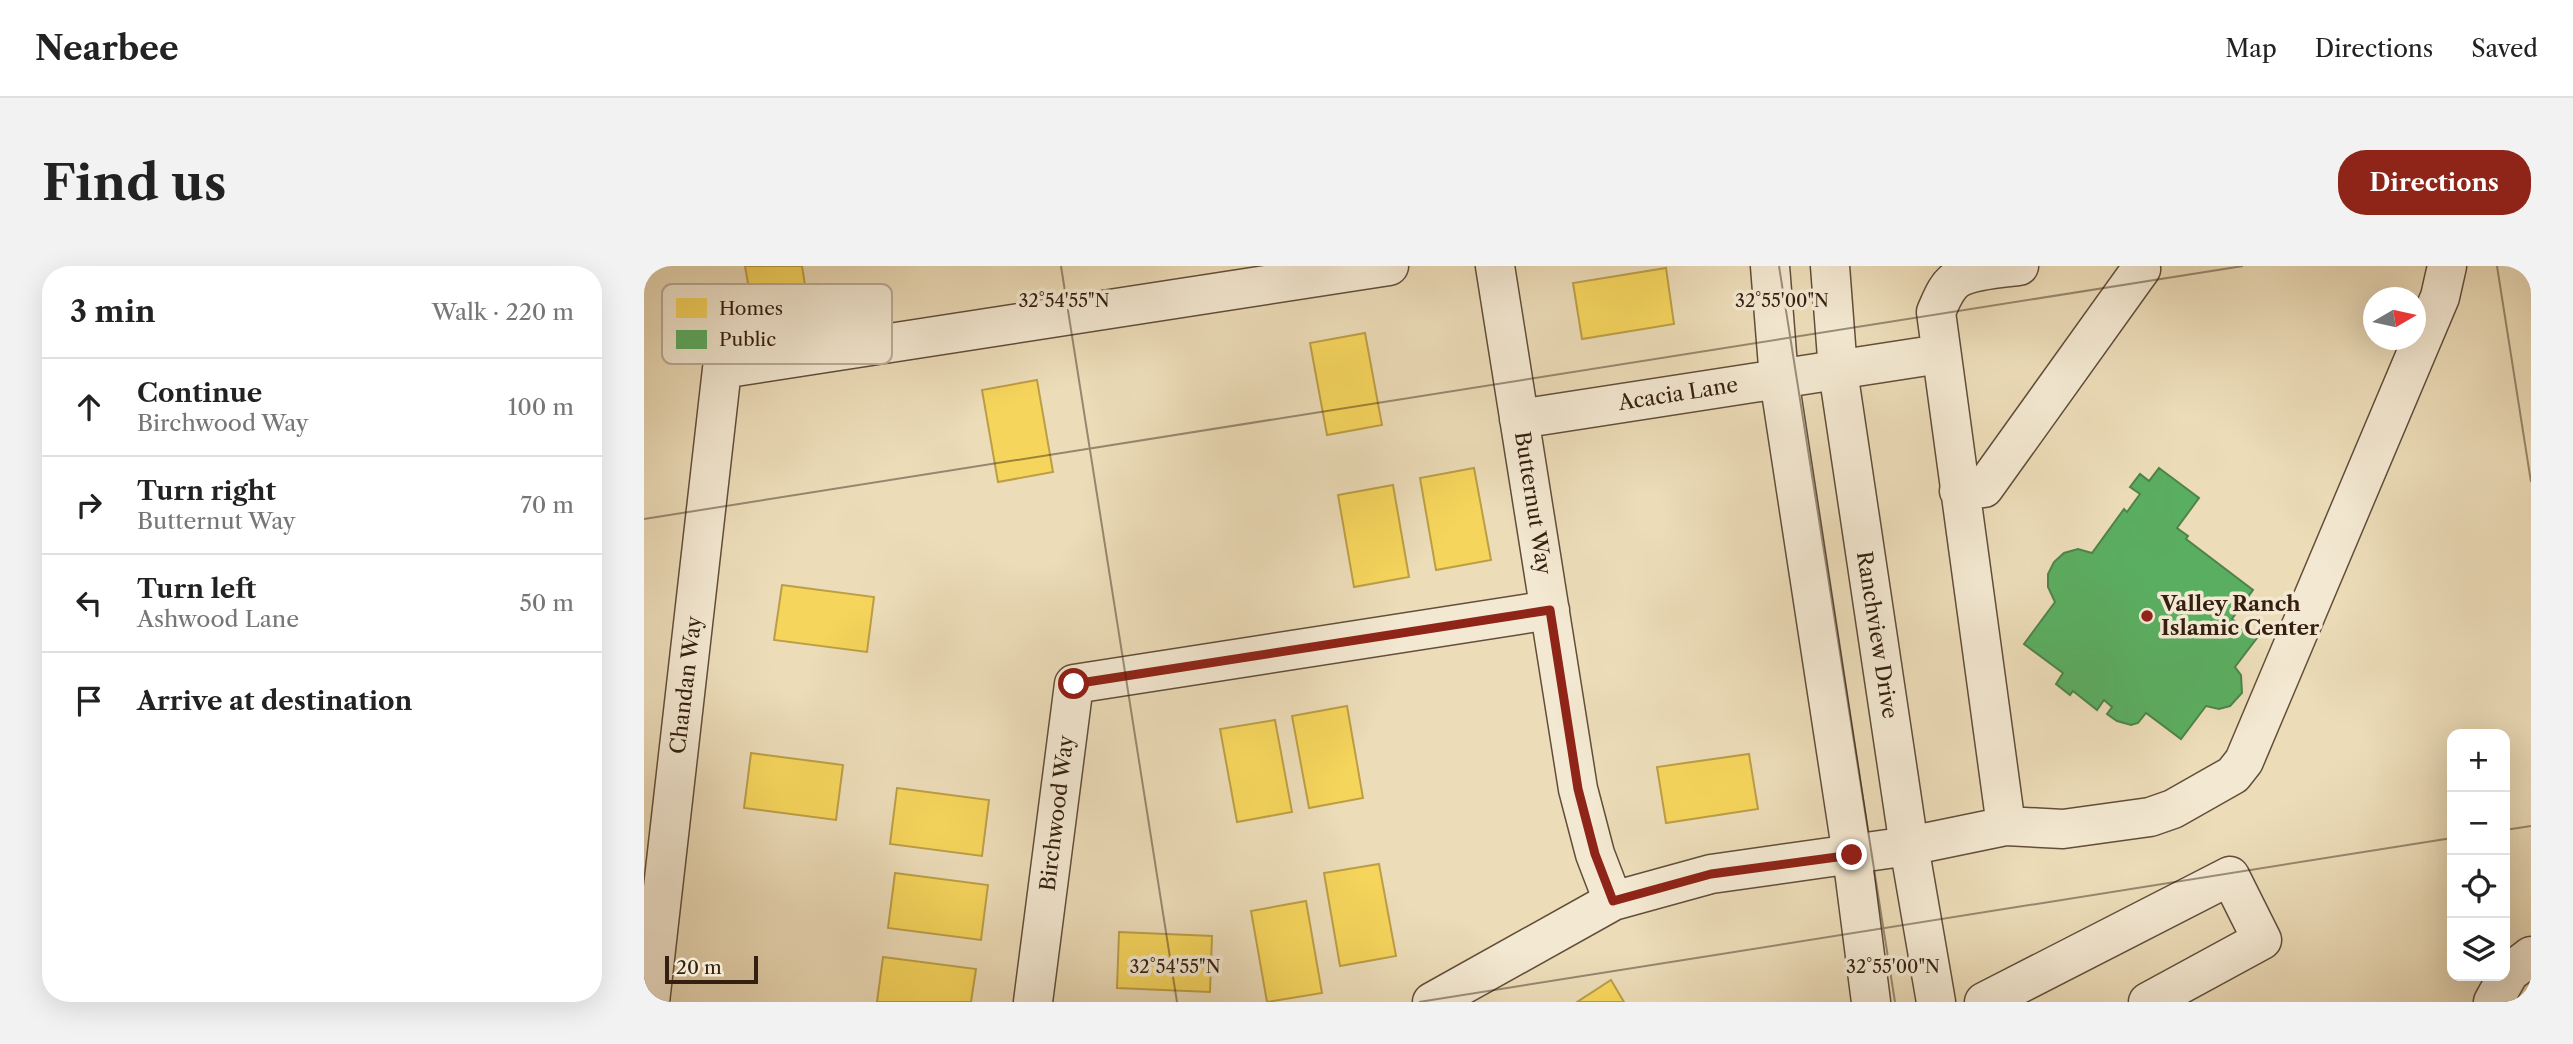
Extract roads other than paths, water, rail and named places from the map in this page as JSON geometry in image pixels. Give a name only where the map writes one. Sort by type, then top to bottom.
[{"type":"street","name":"Chandan Way","points":[[892,343],[1389,266]]},
{"type":"street","name":"Butternut Way","points":[[1495,266],[1578,789],[1595,854],[1613,901]]},
{"type":"street","points":[[1770,266],[1779,379],[1852,855],[1871,1002]]},
{"type":"street","name":"Ranchview Drive","points":[[1830,266],[1838,371],[1909,846],[1936,1002]]},
{"type":"street","points":[[2006,826],[1936,312],[1944,294],[1957,279],[2019,266]]},
{"type":"street","points":[[1959,491],[1984,488],[2141,269],[2140,266]]},
{"type":"street","points":[[1432,1002],[1613,901],[1711,874],[1909,846],[2006,826],[2063,829],[2150,817],[2173,809],[2234,775],[2250,748],[2440,297],[2447,266]]},
{"type":"street","name":"Acacia Lane","points":[[1519,419],[1940,354]]},
{"type":"street","name":"Chandan Way","points":[[650,1002],[723,369],[755,364]]},
{"type":"street","name":"Birchwood Way","points":[[1033,1002],[1074,684],[1550,610]]},
{"type":"street","points":[[2007,997],[2230,876],[2262,940],[2148,1002]]},
{"type":"street","points":[[2493,1002],[2509,973],[2531,956]]},
{"type":"place","name":"Valley Ranch Islamic Center","points":[[2147,616]]}]
